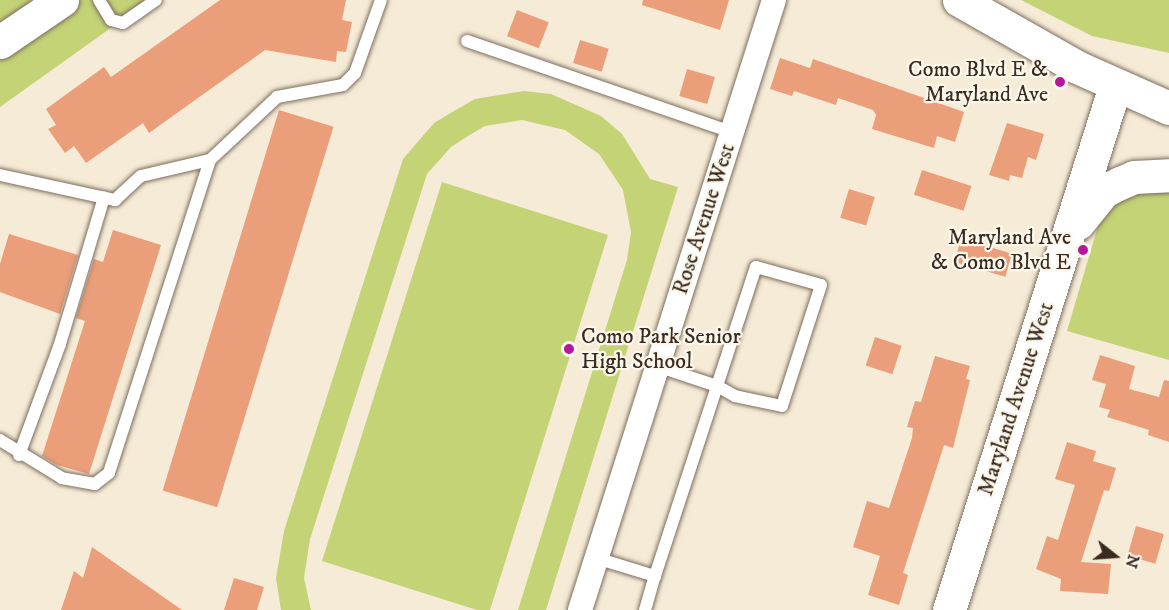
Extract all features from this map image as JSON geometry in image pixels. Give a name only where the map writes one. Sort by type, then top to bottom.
[{"type":"street","points":[[0,42],[62,0]]},
{"type":"street","name":"Rose Avenue West","points":[[580,610],[774,0]]},
{"type":"street","points":[[959,0],[1115,86],[1169,108]]},
{"type":"street","name":"Maryland Avenue West","points":[[949,610],[1115,86]]},
{"type":"street","points":[[1069,234],[1104,191],[1134,177],[1169,175]]},
{"type":"lane","points":[[99,0],[111,20],[123,23],[156,0]]},
{"type":"lane","points":[[0,440],[19,455],[62,478],[96,484],[109,473],[210,160],[277,97],[343,85],[364,55],[381,0]]},
{"type":"lane","points":[[467,41],[732,132]]},
{"type":"lane","points":[[0,175],[115,200],[141,176],[210,160]]},
{"type":"lane","points":[[19,455],[60,344],[104,197]]},
{"type":"lane","points":[[645,610],[655,576],[717,386],[756,267],[822,285],[782,406],[735,396],[717,386],[657,366]]},
{"type":"lane","points":[[596,558],[655,576]]},
{"type":"green space","points":[[0,0],[150,0],[0,107]]},
{"type":"green space","points":[[1021,0],[1169,0],[1169,53],[1092,36]]},
{"type":"green space","points":[[524,91],[551,94],[601,116],[622,134],[650,179],[678,187],[546,610],[518,610],[627,260],[631,232],[623,190],[599,154],[565,130],[522,120],[485,126],[451,147],[427,174],[310,539],[304,578],[311,610],[281,610],[276,578],[284,531],[403,159],[434,123],[475,99]]},
{"type":"green space","points":[[442,182],[608,235],[490,610],[477,610],[322,561]]},
{"type":"green space","points":[[1146,188],[1169,193],[1169,360],[1067,331],[1103,209]]},
{"type":"building","points":[[220,0],[346,0],[342,20],[352,22],[346,52],[337,51],[336,62],[265,50],[149,133],[143,123],[86,163],[74,146],[65,153],[48,129],[56,125],[46,109],[104,67],[111,77]]},
{"type":"building","points":[[643,0],[729,0],[720,30],[642,5]]},
{"type":"building","points":[[517,10],[549,22],[539,48],[507,36]]},
{"type":"building","points":[[580,40],[609,49],[602,72],[573,63]]},
{"type":"building","points":[[780,58],[810,68],[813,59],[964,112],[955,142],[937,136],[934,148],[872,129],[876,115],[873,110],[838,98],[836,105],[794,91],[792,96],[770,89]]},
{"type":"building","points":[[687,69],[715,77],[707,104],[679,96]]},
{"type":"building","points":[[279,110],[334,127],[217,507],[163,491]]},
{"type":"building","points":[[1007,123],[1044,134],[1036,160],[1028,157],[1022,178],[1010,175],[1009,181],[989,175]]},
{"type":"building","points":[[922,170],[971,186],[963,211],[914,195]]},
{"type":"building","points":[[849,189],[875,197],[866,226],[840,218]]},
{"type":"building","points":[[113,230],[161,245],[89,474],[57,465],[42,456],[85,321],[76,318],[94,259],[103,262]]},
{"type":"building","points":[[9,234],[78,255],[60,314],[0,292],[0,264]]},
{"type":"building","points":[[961,239],[1012,254],[1005,277],[954,262]]},
{"type":"building","points":[[875,337],[902,346],[892,374],[866,366]]},
{"type":"building","points":[[1100,355],[1135,366],[1129,389],[1159,397],[1164,380],[1169,381],[1169,442],[1148,435],[1149,430],[1107,417],[1110,410],[1099,407],[1106,384],[1092,380]]},
{"type":"building","points":[[935,356],[970,366],[966,379],[970,380],[953,448],[944,445],[903,573],[908,575],[899,605],[868,595],[880,556],[853,547],[867,501],[889,508],[912,438],[913,428],[907,427],[915,401],[921,402]]},
{"type":"building","points":[[1067,442],[1096,451],[1093,461],[1116,468],[1109,491],[1104,490],[1081,562],[1111,564],[1108,594],[1060,591],[1061,579],[1036,569],[1047,536],[1058,540],[1075,485],[1055,479]]},
{"type":"building","points":[[1136,526],[1164,534],[1155,564],[1127,556]]},
{"type":"building","points":[[92,547],[182,610],[61,610],[74,571],[83,578]]},
{"type":"building","points":[[234,578],[264,587],[257,610],[224,610]]},
{"type":"place","name":"Como Blvd E & Maryland Ave","points":[[1060,82]]},
{"type":"place","name":"Maryland Ave & Como Blvd E","points":[[1083,250]]},
{"type":"place","name":"Como Park Senior High School","points":[[569,349]]}]
